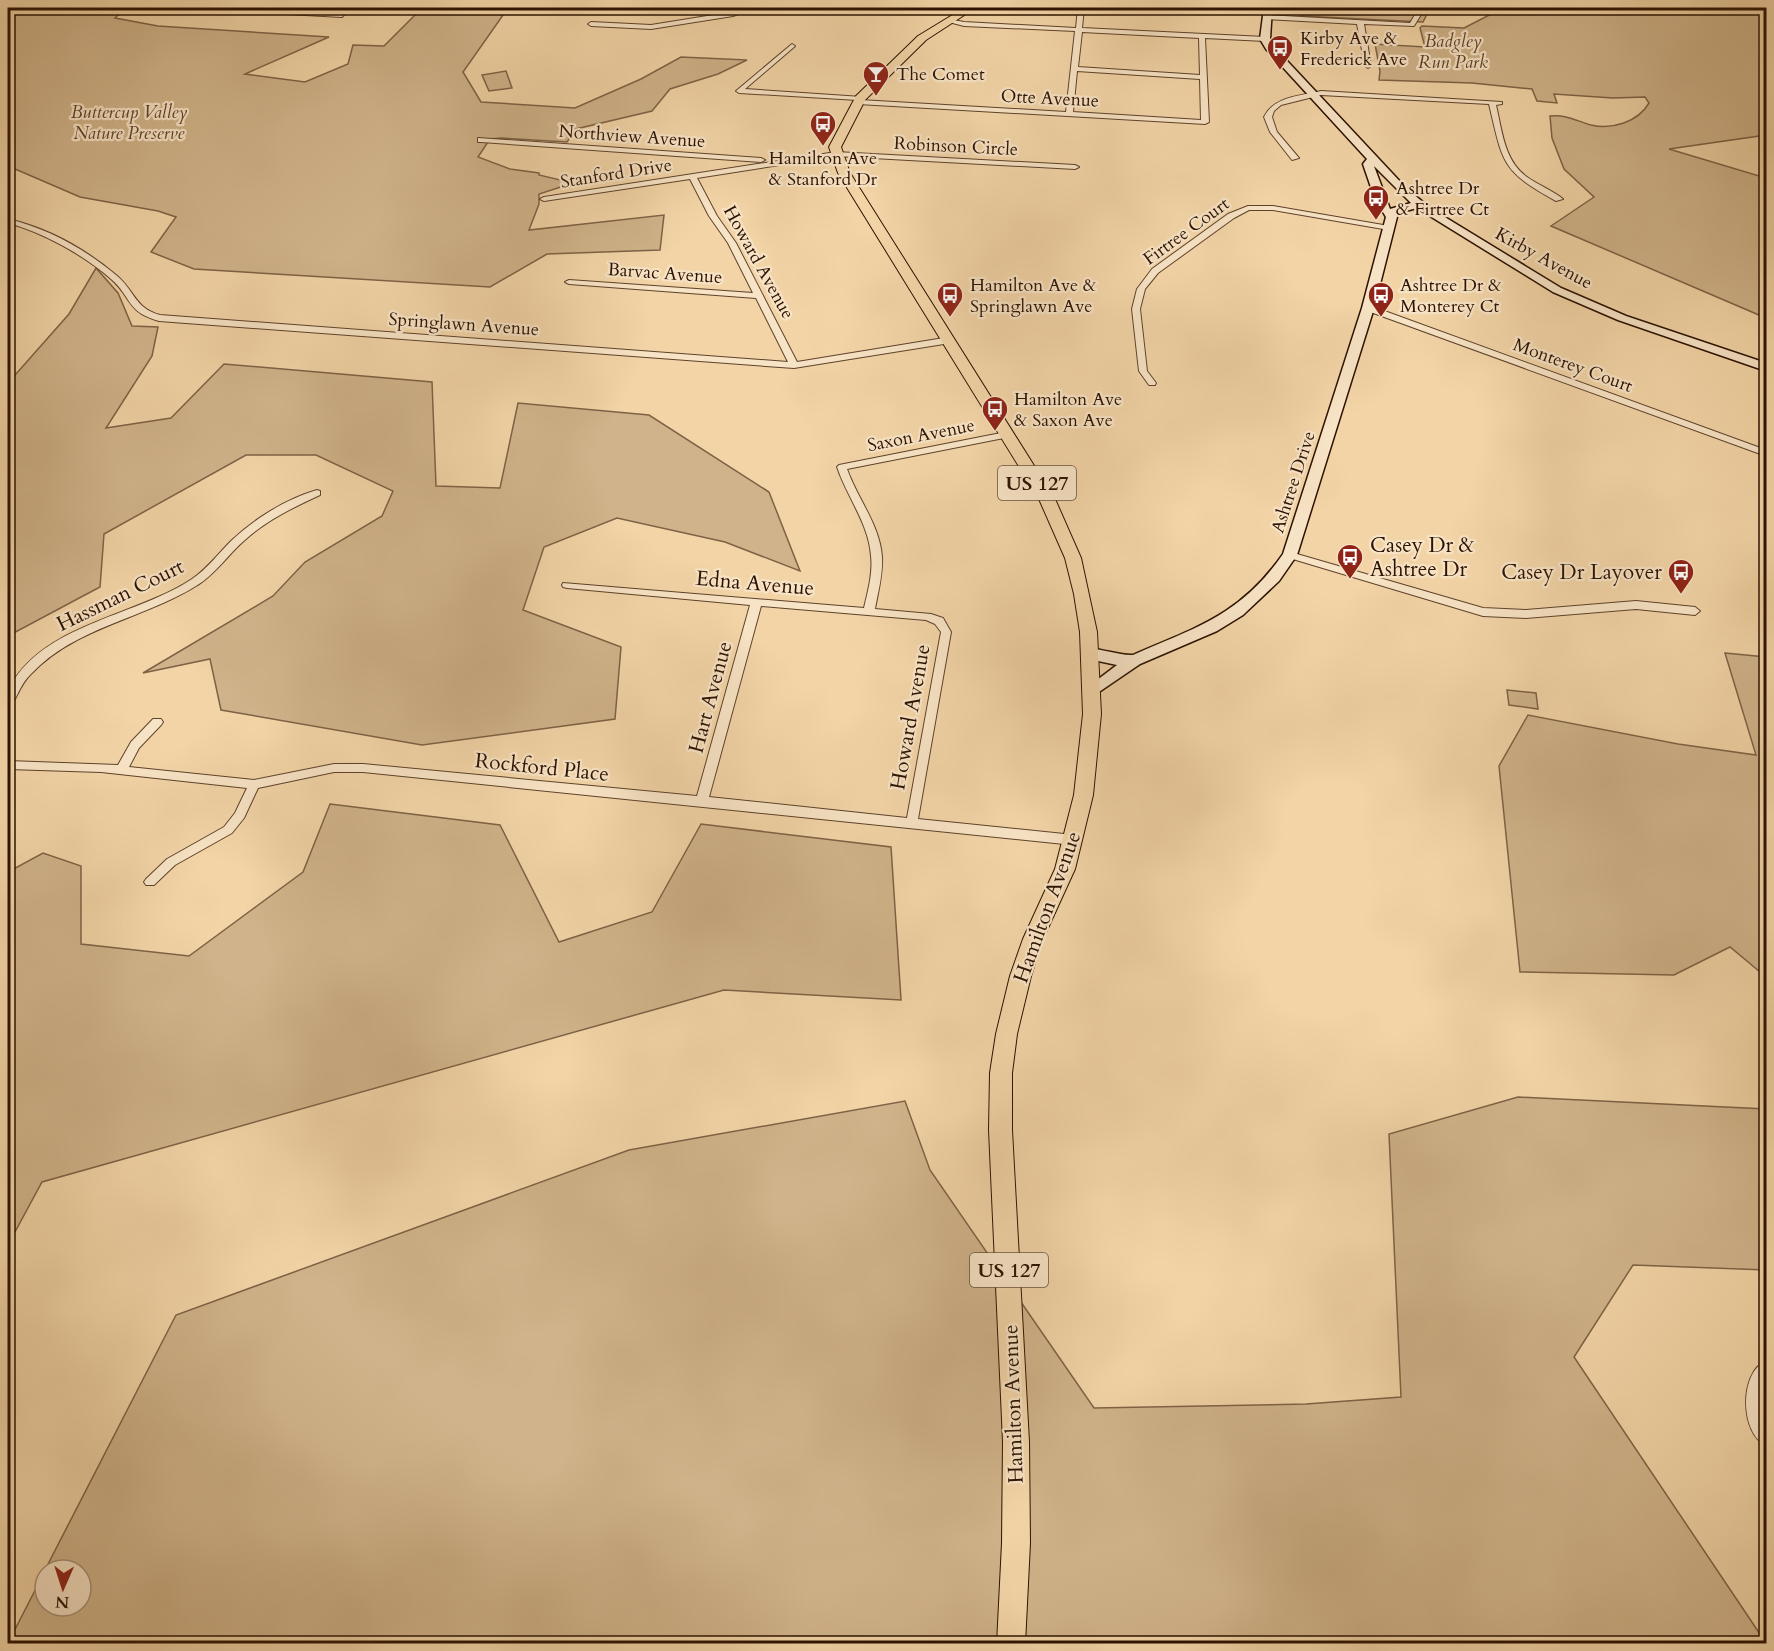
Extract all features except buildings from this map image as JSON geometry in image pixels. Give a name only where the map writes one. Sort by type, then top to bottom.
[{"type":"main road","points":[[836,154],[835,147],[839,136],[859,100],[922,38],[970,8]]},
{"type":"main road","name":"Hamilton Avenue","points":[[836,154],[844,173],[1047,499],[1073,556],[1089,654],[1093,692],[1084,795],[1064,872],[1034,938],[1020,977],[1010,1018],[1001,1087],[1013,1355],[1017,1570],[1011,1644]]},
{"type":"street","points":[[212,8],[342,15],[347,8]]},
{"type":"street","points":[[591,24],[651,27],[733,14],[751,8]]},
{"type":"street","points":[[1069,114],[1081,8]]},
{"type":"street","points":[[948,21],[964,24],[1265,39],[1267,12],[1412,25],[1422,8]]},
{"type":"street","points":[[1360,22],[1368,66]]},
{"type":"street","points":[[1074,69],[1203,77],[1202,36]]},
{"type":"street","name":"Kirby Avenue","points":[[1265,39],[1311,94],[1418,204],[1557,290],[1622,318],[1767,367]]},
{"type":"street","name":"Otte Avenue","points":[[792,46],[739,91],[1205,122],[1203,77]]},
{"type":"street","points":[[1295,158],[1274,132],[1268,117],[1271,110],[1280,104],[1311,94],[1496,103],[1507,159],[1513,169],[1559,199]]},
{"type":"street","name":"Northview Avenue","points":[[481,140],[782,161]]},
{"type":"street","name":"Stanford Drive","points":[[544,199],[836,154]]},
{"type":"street","name":"Robinson Circle","points":[[836,154],[1075,167]]},
{"type":"street","points":[[1372,159],[1368,164],[1382,207],[1390,222]]},
{"type":"street","name":"Howard Avenue","points":[[692,176],[712,216],[732,243],[794,365]]},
{"type":"street","points":[[1390,222],[1394,211],[1418,204]]},
{"type":"street","name":"Firtree Court","points":[[1152,383],[1143,371],[1136,309],[1141,289],[1155,271],[1231,216],[1248,208],[1273,208],[1390,222]]},
{"type":"street","name":"Springlawn Avenue","points":[[8,220],[40,231],[76,251],[116,279],[145,315],[159,318],[794,365],[950,340]]},
{"type":"street","name":"Ashtree Drive","points":[[1093,692],[1135,660],[1212,627],[1238,612],[1274,578],[1290,555],[1368,309],[1390,222]]},
{"type":"street","name":"Barvac Avenue","points":[[569,282],[760,296]]},
{"type":"street","name":"Monterey Court","points":[[1368,309],[1767,453]]},
{"type":"street","name":"Saxon Avenue","points":[[869,612],[877,564],[876,550],[842,468],[1006,435]]},
{"type":"street","name":"Hassman Court","points":[[8,702],[28,671],[61,645],[173,595],[194,583],[210,571],[237,541],[256,527],[294,502],[317,493]]},
{"type":"street","points":[[1290,555],[1483,612],[1514,615],[1636,605],[1695,611]]},
{"type":"street","name":"Edna Avenue","points":[[567,585],[927,617],[939,621]]},
{"type":"street","name":"Hart Avenue","points":[[702,801],[756,603]]},
{"type":"street","name":"Howard Avenue","points":[[912,822],[946,632],[939,621]]},
{"type":"street","points":[[1089,654],[1121,662],[1135,660]]},
{"type":"street","points":[[121,770],[135,745],[157,722]]},
{"type":"street","name":"Rockford Place","points":[[8,765],[80,766],[254,784],[334,768],[363,768],[1074,840]]},
{"type":"street","points":[[150,882],[171,862],[228,830],[240,815],[254,784]]},
{"type":"street","points":[[1767,1369],[1753,1389],[1755,1411],[1767,1437]]},
{"type":"green space","name":"Buttercup Valley Nature Preserve","points":[[8,8],[126,8],[115,18],[158,26],[329,37],[245,74],[305,82],[348,64],[353,45],[384,46],[422,8],[508,8],[463,72],[481,102],[575,108],[641,79],[681,57],[747,60],[718,74],[670,89],[652,111],[576,129],[567,142],[490,139],[478,157],[510,169],[539,173],[539,175],[573,183],[539,194],[539,204],[529,230],[664,215],[660,250],[547,254],[490,287],[194,269],[151,252],[176,217],[158,211],[80,197],[8,166]]},
{"type":"green space","name":"Badgley Run Park","points":[[1307,8],[1430,8],[1423,22],[1301,16]]},
{"type":"green space","points":[[1503,8],[1766,8],[1766,135],[1669,149],[1766,178],[1766,318],[1551,226],[1594,197],[1564,169],[1552,138],[1550,116],[1566,117],[1591,125],[1616,125],[1631,120],[1644,110],[1649,103],[1645,97],[1613,98],[1554,94],[1557,103],[1537,101],[1532,89],[1472,83],[1379,80],[1380,71],[1375,44],[1425,47],[1420,28],[1422,26],[1464,28]]},
{"type":"green space","points":[[506,71],[512,88],[489,91],[482,75]]},
{"type":"green space","points":[[96,268],[118,293],[132,326],[158,327],[152,356],[106,428],[171,418],[224,364],[432,382],[436,486],[500,488],[518,403],[649,415],[769,492],[800,571],[725,542],[617,518],[544,547],[523,610],[621,647],[615,719],[422,745],[221,710],[210,659],[143,673],[273,596],[305,562],[382,516],[393,491],[316,455],[246,455],[104,534],[100,587],[8,636],[8,383],[69,314]]},
{"type":"green space","points":[[1725,653],[1766,657],[1766,977],[1730,947],[1674,975],[1520,972],[1499,766],[1528,715],[1678,744],[1756,755]]},
{"type":"green space","points":[[1507,690],[1536,693],[1538,709],[1509,705]]},
{"type":"green space","points":[[330,804],[500,825],[559,942],[652,912],[701,824],[891,847],[901,1000],[724,990],[42,1182],[8,1245],[8,872],[43,853],[81,866],[81,944],[189,956],[303,872]]},
{"type":"green space","points":[[1518,1097],[1766,1109],[1766,1270],[1633,1265],[1574,1357],[1766,1643],[8,1643],[33,1594],[33,1618],[93,1618],[93,1558],[51,1558],[176,1315],[629,1150],[905,1101],[930,1170],[1094,1408],[1306,1404],[1401,1397],[1389,1134]]},
{"type":"place","name":"Kirby Ave & Frederick Ave","points":[[1280,71]]},
{"type":"place","name":"The Comet","points":[[876,97]]},
{"type":"place","name":"Hamilton Ave & Stanford Dr","points":[[823,147]]},
{"type":"place","name":"Ashtree Dr & Firtree Ct","points":[[1376,221]]},
{"type":"place","name":"Hamilton Ave & Springlawn Ave","points":[[950,318]]},
{"type":"place","name":"Ashtree Dr & Monterey Ct","points":[[1381,318]]},
{"type":"place","name":"Hamilton Ave & Saxon Ave","points":[[995,432]]},
{"type":"place","name":"Casey Dr & Ashtree Dr","points":[[1350,580]]},
{"type":"place","name":"Casey Dr Layover","points":[[1681,595]]}]
